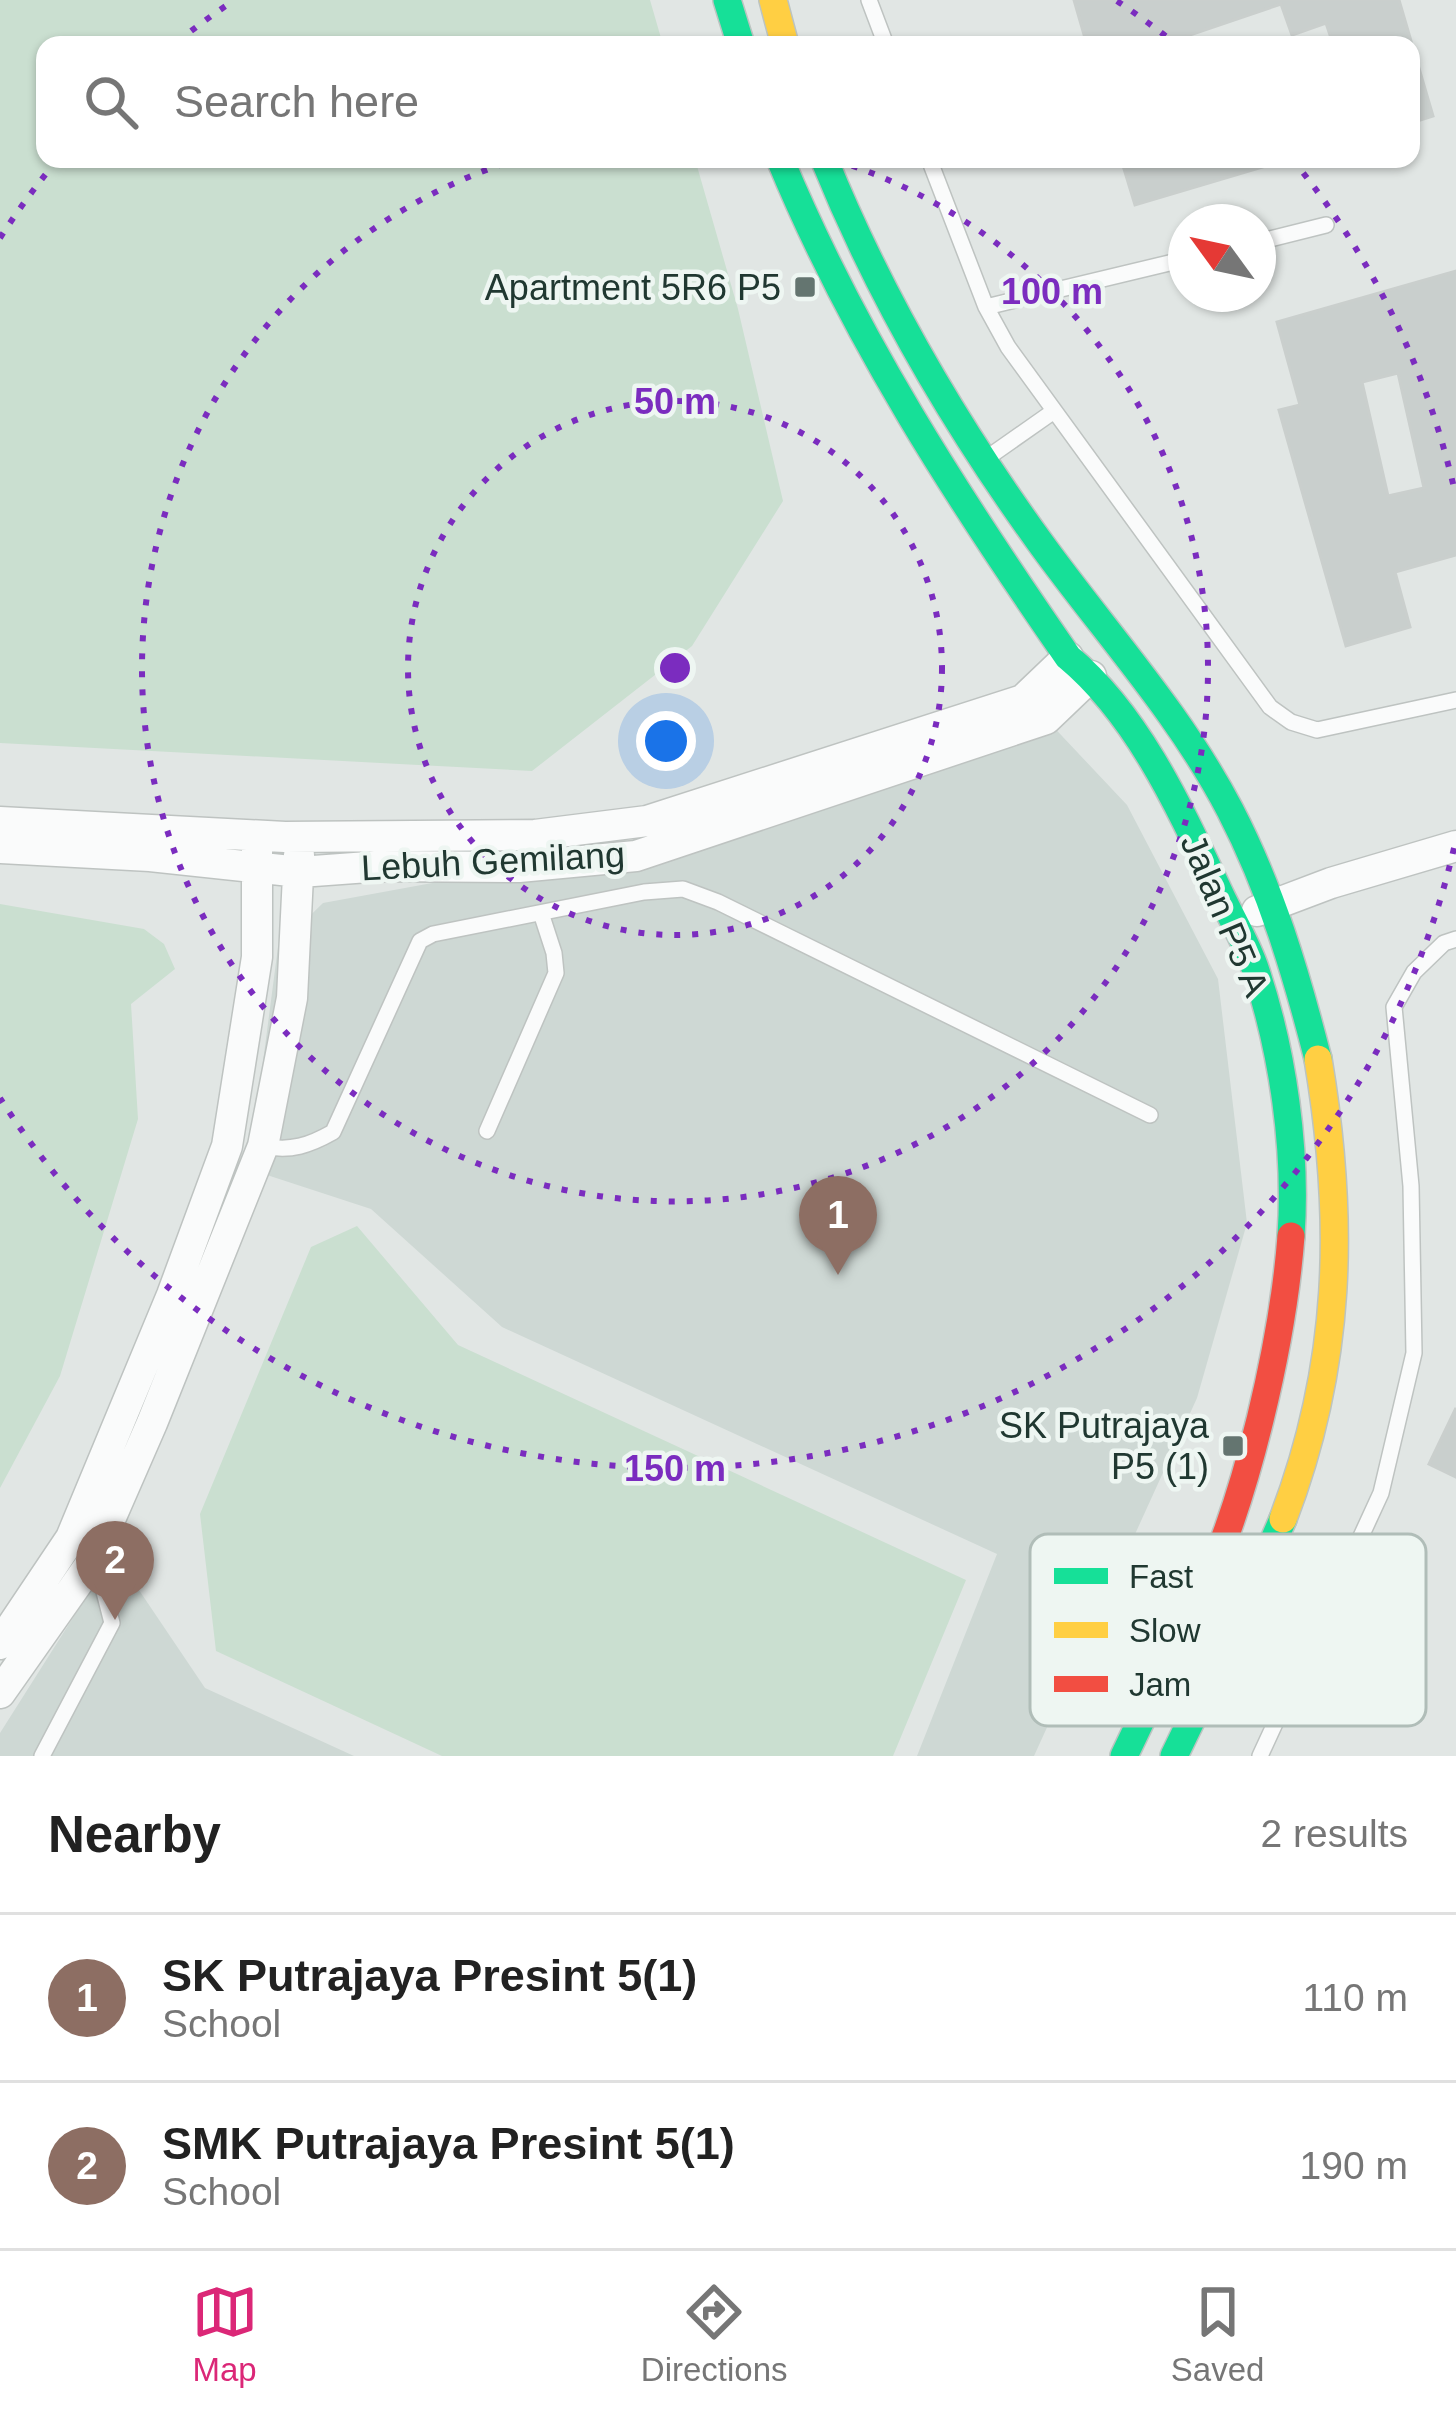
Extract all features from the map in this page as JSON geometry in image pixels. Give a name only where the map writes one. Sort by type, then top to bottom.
[{"type":"street","points":[[727,0],[738,36]]},
{"type":"street","points":[[772,0],[782,36]]},
{"type":"street","name":"Jalan P5 A","points":[[784,168],[866,345],[945,478],[1080,667],[1145,749],[1190,829],[1256,970],[1284,1090],[1293,1203],[1286,1297],[1243,1478],[1224,1534]]},
{"type":"street","name":"Jalan P5 A","points":[[828,168],[904,325],[984,459],[1046,551],[1185,735],[1228,806],[1297,965],[1324,1085],[1334,1203],[1334,1301],[1318,1409],[1276,1534]]},
{"type":"street","points":[[0,822],[257,851],[299,837],[535,836],[647,821],[1023,700],[1080,667]]},
{"type":"street","name":"Lebuh Gemilang","points":[[0,848],[150,856],[257,851],[300,872],[382,866],[519,867],[636,856],[1046,719],[1080,667]]},
{"type":"street","points":[[0,1694],[90,1565],[263,1146],[292,998],[299,837]]},
{"type":"street","points":[[1233,921],[1331,883],[1456,846]]},
{"type":"street","points":[[0,1644],[71,1538],[172,1295],[227,1146],[257,957],[257,851]]},
{"type":"street","name":"Jalan P5 A","points":[[1124,1756],[1138,1726]]},
{"type":"street","name":"Jalan P5 A","points":[[1174,1756],[1189,1726]]},
{"type":"lane","points":[[869,0],[883,36]]},
{"type":"lane","points":[[932,168],[986,307],[1008,347],[1270,706],[1291,722],[1317,730],[1456,700]]},
{"type":"lane","points":[[1276,238],[1326,226]]},
{"type":"lane","points":[[986,307],[1168,263]]},
{"type":"lane","points":[[984,459],[1054,411]]},
{"type":"lane","points":[[636,856],[644,892]]},
{"type":"lane","points":[[263,1146],[281,1150],[310,1145],[333,1132],[420,941],[434,934],[644,892],[683,890],[718,902],[1150,1115]]},
{"type":"lane","points":[[487,1131],[556,974],[541,913]]},
{"type":"lane","points":[[1362,1534],[1381,1492],[1414,1353],[1411,1186],[1394,1007],[1414,972],[1444,943],[1456,939]]},
{"type":"lane","points":[[42,1756],[112,1623],[101,1580],[71,1538]]},
{"type":"lane","points":[[1260,1756],[1274,1726]]},
{"type":"shaded area","points":[[1046,719],[1127,805],[1218,979],[1247,1223],[1197,1398],[1135,1534],[1030,1534],[1030,1726],[1048,1726],[1034,1756],[917,1756],[997,1554],[502,1327],[371,1209],[249,1169],[278,947],[323,903],[519,867],[636,856]]},
{"type":"shaded area","points":[[114,1553],[205,1688],[354,1756],[0,1756],[0,1733]]},
{"type":"green space","points":[[0,0],[650,0],[660,36],[36,36],[36,168],[698,168],[738,309],[783,501],[692,646],[532,771],[0,743]]},
{"type":"green space","points":[[0,904],[144,929],[164,944],[175,969],[131,1004],[138,1119],[60,1376],[0,1488]]},
{"type":"green space","points":[[357,1226],[458,1345],[966,1580],[893,1756],[442,1756],[216,1651],[200,1514],[311,1247]]},
{"type":"building","points":[[1074,0],[1399,0],[1410,36],[1330,36],[1326,23],[1292,35],[1281,4],[1187,36],[1084,36]]},
{"type":"building","points":[[1420,72],[1433,116],[1420,120]]},
{"type":"building","points":[[1124,168],[1259,168],[1135,205]]},
{"type":"building","points":[[1456,271],[1456,555],[1395,572],[1410,627],[1346,646],[1279,410],[1300,405],[1277,322]],"holes":[[[1398,373],[1424,488],[1388,496],[1362,382]]]},
{"type":"building","points":[[1456,1408],[1456,1477],[1429,1464]]},
{"type":"traffic: fast","points":[[727,0],[738,36]]},
{"type":"traffic: fast","points":[[784,168],[841,290],[910,416],[1068,657],[1094,681],[1138,737],[1245,943],[1266,1002],[1281,1068],[1292,1170],[1291,1236]]},
{"type":"traffic: fast","points":[[828,168],[869,259],[948,404],[1039,541],[1188,739],[1230,810],[1281,932],[1318,1059]]},
{"type":"traffic: fast","points":[[1277,1534],[1283,1519]]},
{"type":"traffic: fast","points":[[1124,1756],[1138,1726]]},
{"type":"traffic: fast","points":[[1174,1756],[1189,1726]]},
{"type":"traffic: slow","points":[[773,0],[783,36]]},
{"type":"traffic: slow","points":[[1283,1519],[1317,1405],[1333,1292],[1332,1177],[1318,1059]]},
{"type":"traffic: jam","points":[[1226,1534],[1260,1419],[1280,1323],[1291,1236]]},
{"type":"place","name":"Apartment 5R6 P5","points":[[805,287]]},
{"type":"place","name":"SK Putrajaya Presint 5(1)","points":[[838,1275]]},
{"type":"place","name":"SK Putrajaya P5 (1)","points":[[1233,1446]]},
{"type":"place","name":"SMK Putrajaya Presint 5(1)","points":[[115,1620]]}]
